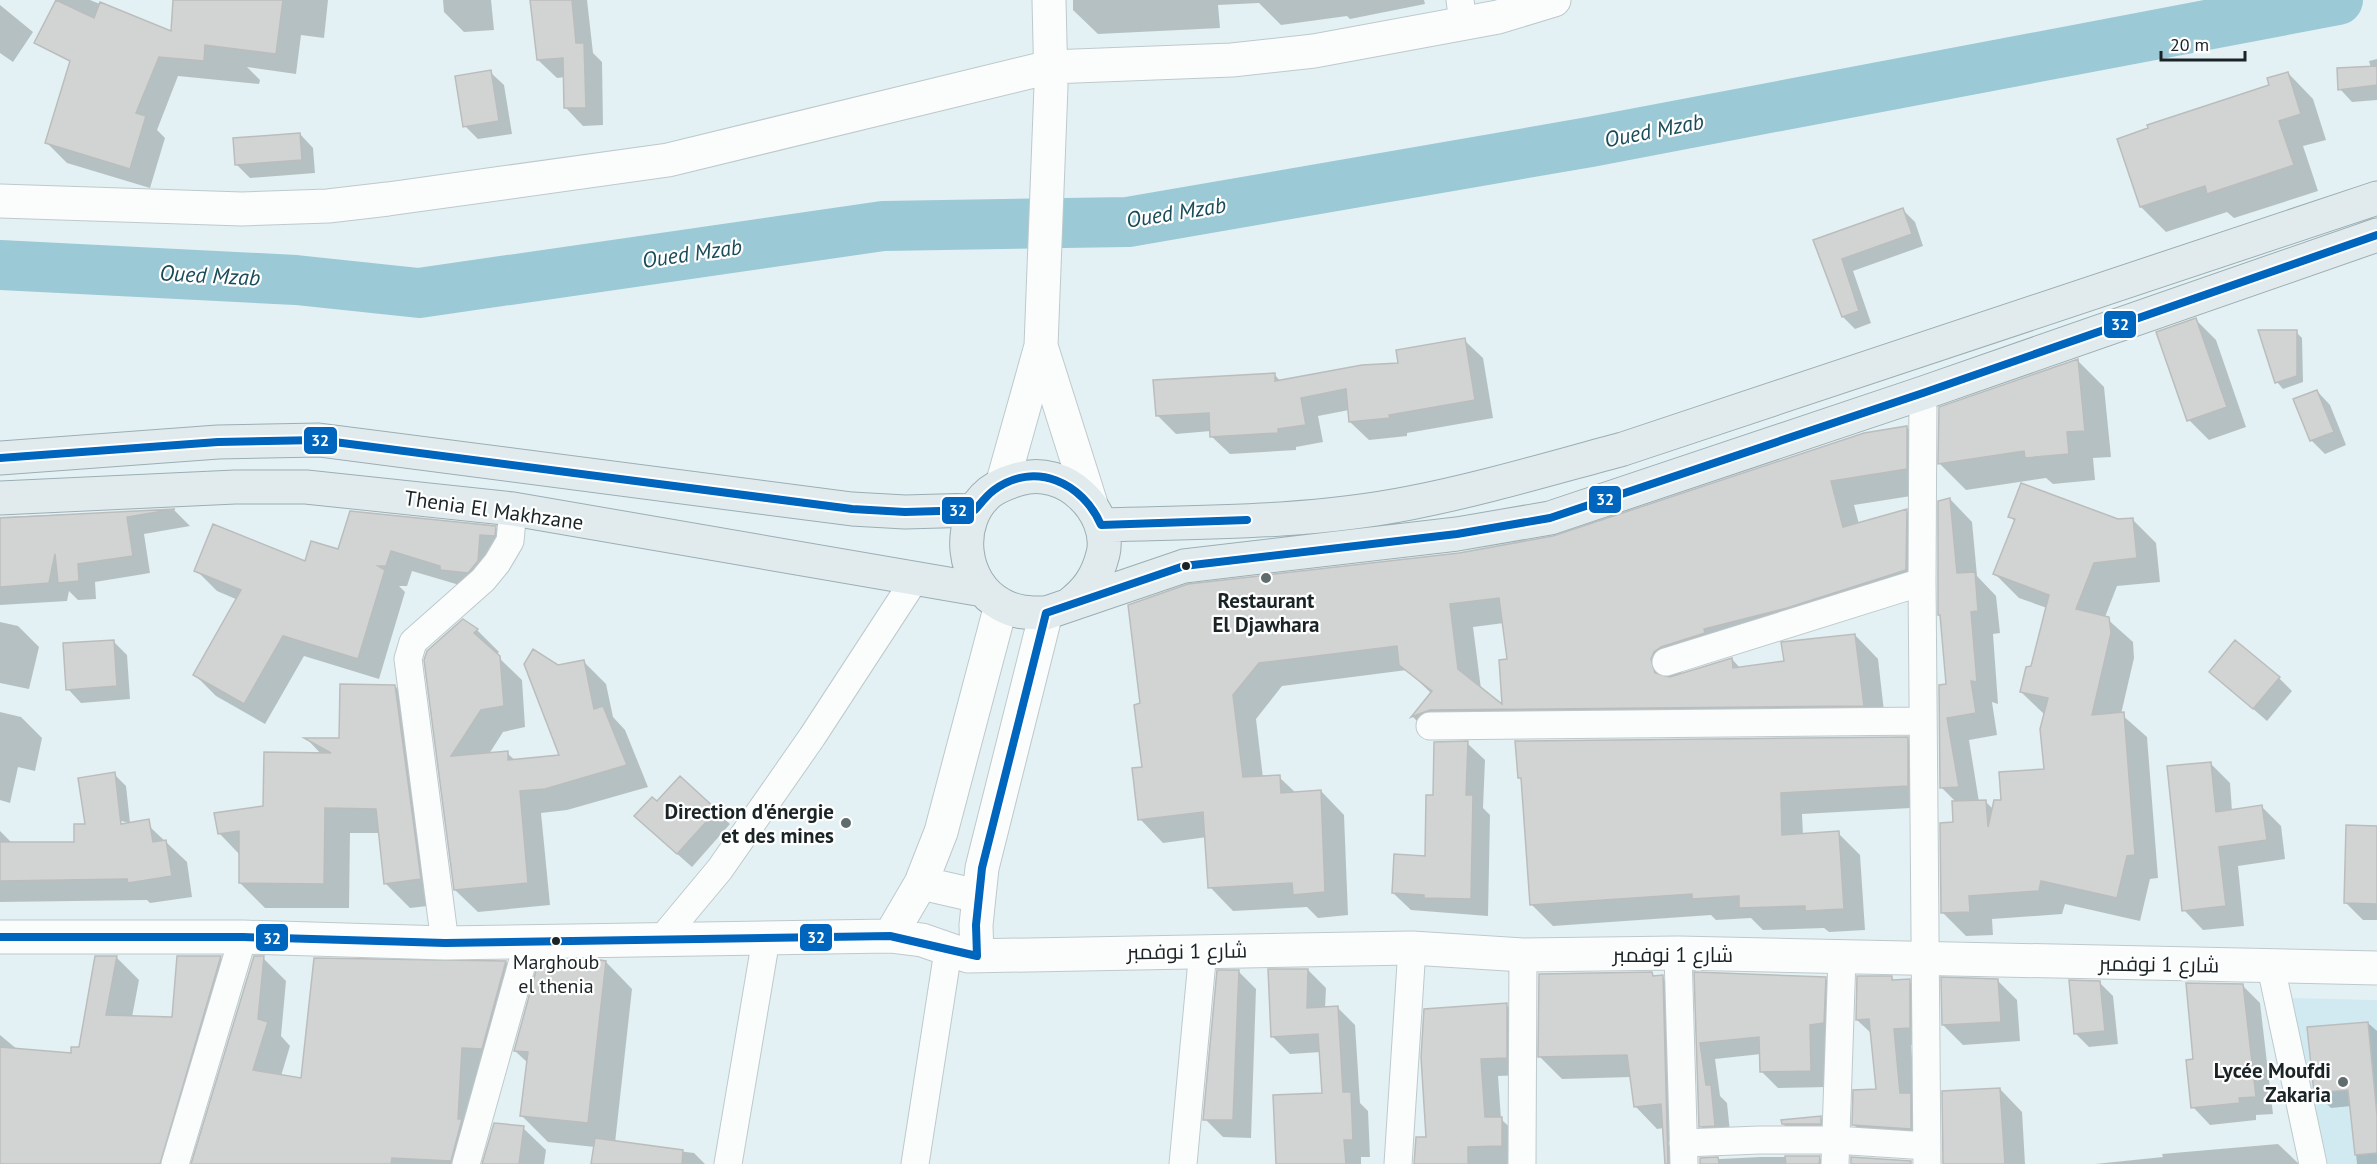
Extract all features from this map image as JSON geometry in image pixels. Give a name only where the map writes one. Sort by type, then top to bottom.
[{"type":"main road","points":[[1002,485],[1042,336],[1051,76],[1049,0]]},
{"type":"main road","points":[[0,201],[242,209],[328,206],[388,199],[668,160],[1051,76],[1314,51],[1462,12],[1498,17],[1554,0]]},
{"type":"main road","points":[[2377,198],[1623,449],[1532,474],[1410,503],[1325,516],[1096,514],[1074,488],[1053,478],[1029,476],[1002,485],[988,494],[975,510],[967,530],[966,551],[971,572],[992,597],[1023,613],[1057,609],[1184,566],[1457,534],[1550,518],[1923,393],[2377,235]]},
{"type":"main road","points":[[963,954],[978,896],[988,840],[1057,609],[1087,591],[1099,571],[1104,548],[1096,514],[1042,336]]},
{"type":"main road","points":[[0,458],[218,442],[319,440],[852,508],[905,512],[975,510]]},
{"type":"main road","name":"Thenia El Makhzane","points":[[0,498],[235,487],[306,487],[513,509],[915,579],[992,597]]},
{"type":"main road","points":[[890,936],[921,883],[941,832],[992,597]]},
{"type":"main road","points":[[921,883],[978,896]]},
{"type":"main road","name":"شارع 1 نوفمبر","points":[[0,937],[243,937],[445,943],[890,936],[922,940],[963,954],[1412,948],[1523,955],[1678,953],[2377,968]]},
{"type":"street","points":[[1678,953],[1683,1153],[1835,1152],[1927,1155],[1922,582],[1923,393]]},
{"type":"street","points":[[445,943],[408,659],[412,642],[483,580],[497,563],[510,541],[513,509]]},
{"type":"street","points":[[660,941],[720,869],[812,737],[915,579]]},
{"type":"street","points":[[1666,662],[1922,582]]},
{"type":"street","points":[[1430,726],[1923,722]]},
{"type":"street","points":[[175,1164],[243,937]]},
{"type":"street","points":[[728,1164],[766,939]]},
{"type":"street","points":[[466,1164],[528,942]]},
{"type":"street","points":[[1398,1164],[1412,948]]},
{"type":"street","points":[[1183,1164],[1203,950]]},
{"type":"street","points":[[915,1164],[963,954]]},
{"type":"street","points":[[1522,1164],[1523,955]]},
{"type":"street","points":[[1835,1152],[1842,957]]},
{"type":"street","points":[[2271,967],[2313,1164]]},
{"type":"shaded area","name":"Lycée Moufdi Zakaria","points":[[2291,998],[2377,1000],[2377,1164],[2328,1164]]},
{"type":"building","points":[[56,0],[94,18],[100,2],[171,31],[173,0],[283,0],[276,54],[205,45],[204,61],[159,57],[136,113],[146,116],[130,169],[45,143],[70,61],[34,43]]},
{"type":"building","points":[[530,0],[572,0],[576,43],[584,43],[586,108],[564,108],[563,58],[537,60]]},
{"type":"building","points":[[2377,66],[2377,85],[2338,90],[2337,68]]},
{"type":"building","points":[[491,70],[499,121],[463,127],[455,76]]},
{"type":"building","points":[[2288,72],[2301,114],[2279,121],[2294,165],[2207,194],[2205,186],[2140,207],[2117,139],[2148,128],[2147,125],[2269,85],[2267,78]]},
{"type":"building","points":[[300,133],[302,160],[235,165],[233,138]]},
{"type":"building","points":[[1903,208],[1912,234],[1842,259],[1859,311],[1842,317],[1813,240]]},
{"type":"building","points":[[2196,318],[2227,407],[2187,421],[2156,332]]},
{"type":"building","points":[[2258,330],[2297,330],[2297,376],[2275,383]]},
{"type":"building","points":[[1465,338],[1475,400],[1389,415],[1390,418],[1349,422],[1346,389],[1301,398],[1306,425],[1278,429],[1278,433],[1210,437],[1209,413],[1156,416],[1153,380],[1275,373],[1275,381],[1362,365],[1398,363],[1396,350]]},
{"type":"building","points":[[2078,359],[2085,431],[2067,432],[2069,454],[2025,458],[2024,451],[1938,464],[1939,407]]},
{"type":"building","points":[[2317,390],[2334,432],[2310,441],[2293,399]]},
{"type":"building","points":[[1907,426],[1907,469],[1831,481],[1843,527],[1907,509],[1906,570],[1787,608],[1704,629],[1705,633],[1661,647],[1654,652],[1651,659],[1655,673],[1670,677],[1732,658],[1733,668],[1784,661],[1781,642],[1855,634],[1864,706],[1430,710],[1411,717],[1432,691],[1399,665],[1397,646],[1259,663],[1233,695],[1243,777],[1280,775],[1281,793],[1321,790],[1325,892],[1293,895],[1292,883],[1208,888],[1203,812],[1138,820],[1132,768],[1142,767],[1134,705],[1140,703],[1128,605],[1188,584],[1459,553],[1553,536],[1864,433]],"holes":[[[1499,598],[1507,659],[1499,660],[1502,704],[1458,669],[1450,604]]]},
{"type":"building","points":[[2021,483],[2118,519],[2133,518],[2137,558],[2094,563],[2076,609],[2109,617],[2111,633],[2092,715],[2124,712],[2135,855],[2127,856],[2117,898],[2041,881],[2039,891],[1969,896],[1970,912],[1941,913],[1940,823],[1953,822],[1952,801],[1986,800],[1988,827],[1994,800],[2001,800],[1999,772],[2044,769],[2040,729],[2048,698],[2020,692],[2026,667],[2031,666],[2049,595],[1993,574],[2015,519],[2008,517]]},
{"type":"building","points":[[1950,498],[1957,573],[1975,572],[1978,611],[1971,612],[1977,682],[1971,681],[1976,713],[1947,718],[1959,787],[1940,788],[1939,685],[1946,684],[1940,615],[1938,615],[1938,501]]},
{"type":"building","points":[[175,509],[127,517],[133,556],[78,564],[79,581],[58,583],[55,554],[49,583],[0,587],[0,518]]},
{"type":"building","points":[[350,511],[496,526],[495,536],[480,535],[478,561],[468,573],[440,570],[440,566],[391,551],[386,566],[378,566],[385,570],[358,659],[283,636],[244,704],[193,675],[241,590],[194,571],[213,524],[305,561],[311,541],[338,549]]},
{"type":"building","points":[[463,619],[478,629],[474,633],[500,656],[504,706],[481,710],[451,756],[508,751],[508,760],[559,755],[524,664],[533,649],[558,665],[584,660],[594,709],[603,706],[627,765],[545,789],[520,791],[528,883],[454,890],[424,660],[427,651]]},
{"type":"building","points":[[114,640],[117,686],[66,690],[63,643]]},
{"type":"building","points":[[2235,640],[2280,677],[2253,709],[2209,672]]},
{"type":"building","points":[[340,684],[395,685],[421,879],[384,884],[376,809],[325,808],[324,884],[239,883],[239,831],[218,834],[214,813],[263,806],[264,752],[331,753],[304,738],[339,738]]},
{"type":"building","points":[[1908,737],[1908,786],[1781,793],[1782,835],[1839,831],[1844,909],[1805,911],[1805,906],[1739,908],[1739,896],[1692,899],[1692,894],[1530,905],[1521,778],[1518,778],[1515,741]]},
{"type":"building","points":[[1468,741],[1466,795],[1473,795],[1471,899],[1424,898],[1424,895],[1392,893],[1394,854],[1425,856],[1426,795],[1433,795],[1434,742]]},
{"type":"building","points":[[2211,762],[2216,812],[2262,805],[2267,840],[2219,847],[2226,906],[2182,911],[2167,766]]},
{"type":"building","points":[[115,772],[121,824],[149,819],[153,842],[166,840],[172,876],[128,883],[127,879],[0,881],[0,842],[74,842],[74,824],[85,824],[78,778]]},
{"type":"building","points":[[680,776],[717,810],[677,854],[634,816],[652,797],[657,801]]},
{"type":"building","points":[[2346,825],[2377,826],[2377,904],[2344,903]]},
{"type":"building","points":[[95,956],[117,956],[106,1015],[172,1017],[177,956],[221,956],[160,1164],[0,1164],[0,1047],[71,1053],[71,1047],[79,1047]]},
{"type":"building","points":[[254,956],[264,956],[258,1019],[268,1022],[253,1070],[301,1078],[314,958],[506,961],[482,1049],[462,1048],[458,1119],[462,1119],[451,1161],[392,1158],[391,1164],[191,1164]]},
{"type":"building","points":[[593,959],[606,961],[588,1123],[520,1116],[528,1052],[514,1051],[539,960]]},
{"type":"building","points":[[1268,969],[1308,969],[1307,1008],[1338,1006],[1343,1092],[1351,1092],[1353,1140],[1344,1140],[1346,1164],[1276,1164],[1273,1095],[1322,1093],[1318,1034],[1271,1037]]},
{"type":"building","points":[[1217,970],[1239,970],[1233,1120],[1203,1120]]},
{"type":"building","points":[[1652,972],[1653,976],[1663,975],[1668,1164],[1665,1164],[1661,1104],[1634,1107],[1627,1055],[1538,1057],[1539,974]]},
{"type":"building","points":[[1694,972],[1826,977],[1824,1023],[1810,1025],[1811,1071],[1760,1072],[1759,1037],[1700,1043],[1706,1085],[1711,1085],[1715,1126],[1699,1127]]},
{"type":"building","points":[[1857,976],[1892,976],[1892,980],[1910,979],[1910,1028],[1894,1029],[1900,1093],[1911,1093],[1911,1129],[1852,1125],[1853,1090],[1876,1089],[1869,1019],[1856,1020]]},
{"type":"building","points":[[1941,977],[1998,979],[2001,1022],[1942,1025]]},
{"type":"building","points":[[2069,980],[2100,981],[2105,1031],[2074,1034]]},
{"type":"building","points":[[2186,983],[2243,984],[2256,1097],[2239,1098],[2240,1103],[2191,1108],[2186,1060],[2193,1059]]},
{"type":"building","points":[[1507,1003],[1507,1058],[1481,1059],[1485,1117],[1502,1117],[1502,1146],[1468,1147],[1468,1164],[1414,1164],[1416,1137],[1426,1137],[1421,1057],[1424,1009]]},
{"type":"building","points":[[2368,1022],[2377,1115],[2377,1153],[2355,1155],[2348,1090],[2314,1093],[2307,1027]]},
{"type":"building","points":[[2000,1088],[2005,1164],[1943,1164],[1942,1091]]},
{"type":"building","points":[[1821,1116],[1821,1124],[1782,1124],[1781,1120]]},
{"type":"building","points":[[494,1123],[524,1126],[519,1164],[482,1164]]},
{"type":"building","points":[[595,1138],[683,1150],[682,1164],[591,1164]]},
{"type":"building","points":[[1785,1156],[1820,1156],[1819,1164],[1786,1164]]},
{"type":"building","points":[[1718,1157],[1719,1164],[1700,1164],[1700,1158]]},
{"type":"building","points":[[1851,1157],[1911,1161],[1911,1164],[1851,1164]]},
{"type":"waterway","name":"Oued Mzab","points":[[0,265],[296,280],[419,293],[883,226],[1128,222],[1590,142],[2338,0]]},
{"type":"transit line","name":"32","points":[[0,937],[243,937],[445,943],[890,936],[977,956],[976,925],[982,868],[1046,613],[1184,566],[1457,534],[1550,518],[1923,393],[2377,235]]},
{"type":"transit line","name":"32","points":[[0,458],[218,442],[319,440],[852,509],[905,512],[975,510],[991,492],[1010,481],[1025,477],[1041,477],[1070,488],[1093,510],[1101,525],[1247,520]]},
{"type":"place","name":"Restaurant El Djawhara","points":[[1266,578]]},
{"type":"place","name":"Direction d'énergie et des mines","points":[[846,823]]},
{"type":"place","name":"Marghoub el thenia","points":[[556,941]]},
{"type":"place","name":"Lycée Moufdi Zakaria","points":[[2343,1082]]}]
